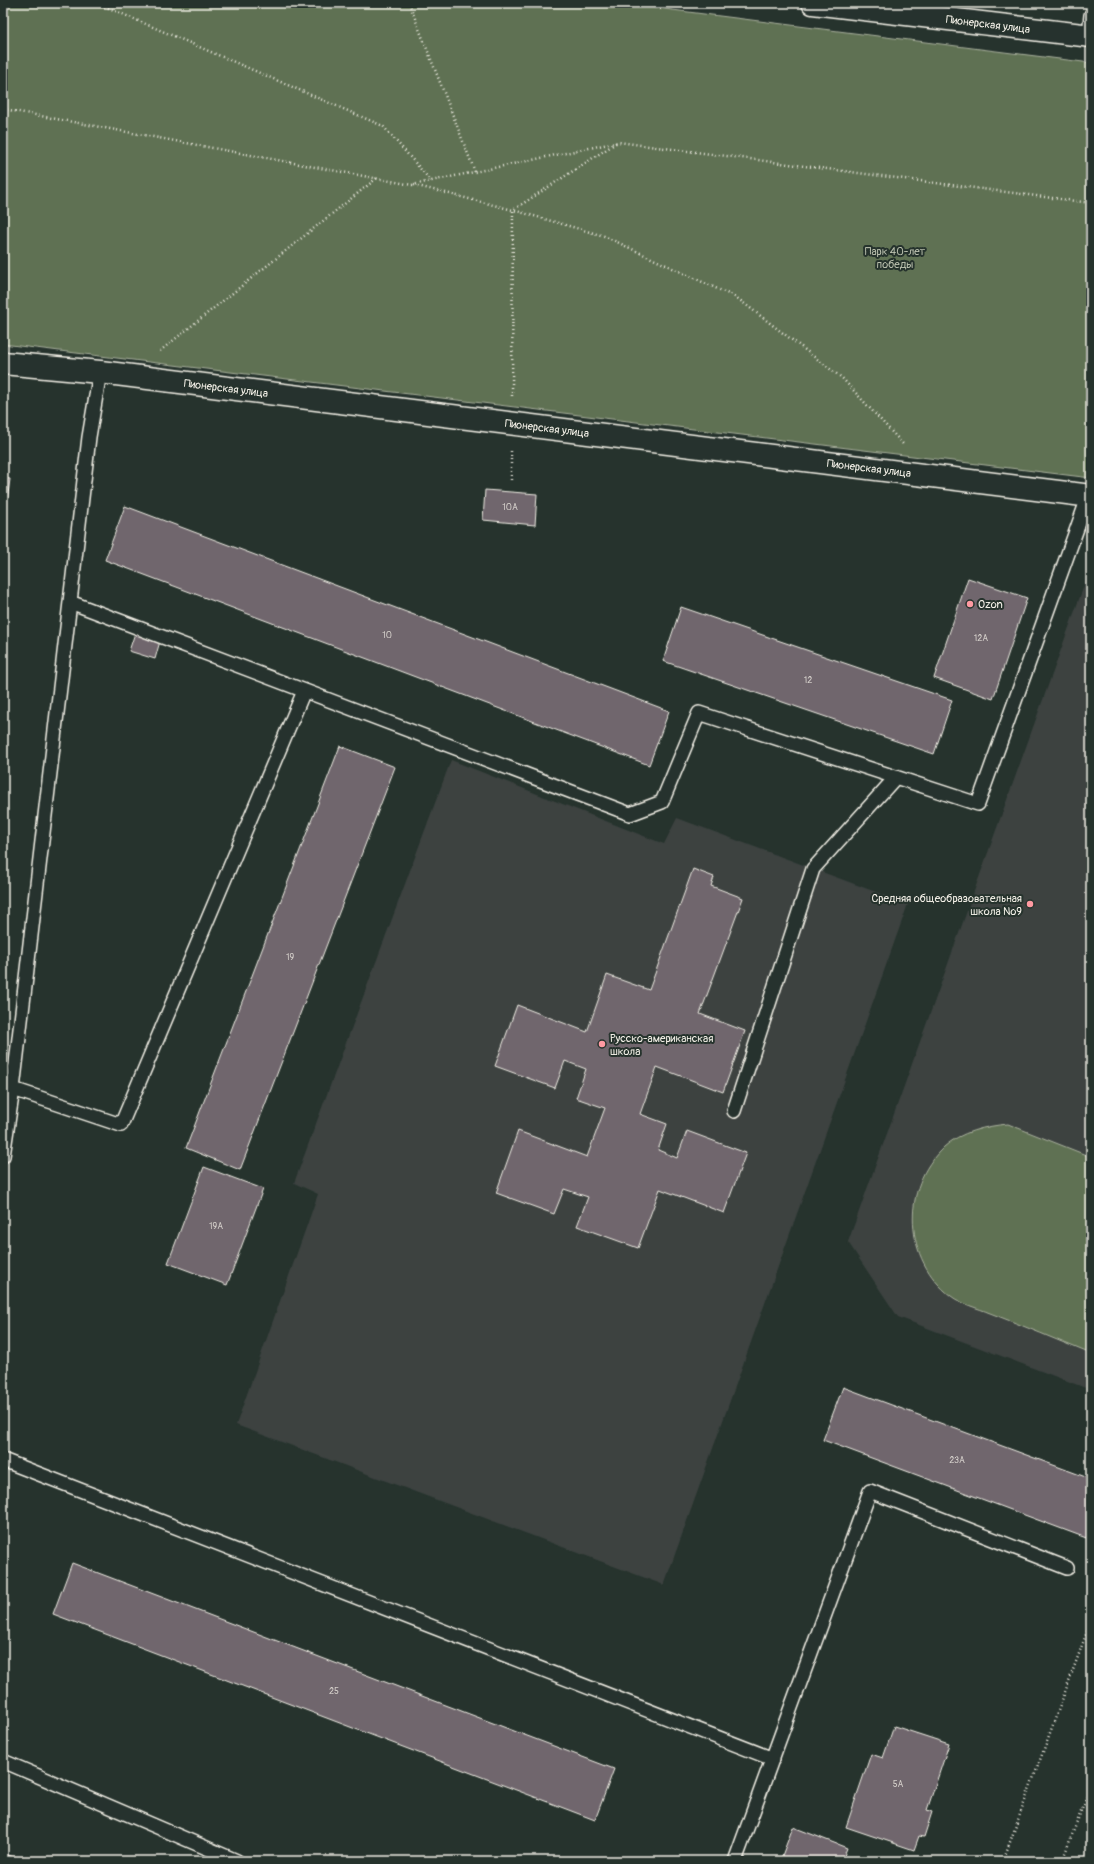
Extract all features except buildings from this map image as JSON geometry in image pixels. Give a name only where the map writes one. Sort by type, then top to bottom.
[{"type":"street","name":"Пионерская улица","points":[[813,3],[1090,29]]},
{"type":"street","name":"Пионерская улица","points":[[3,363],[100,372],[1090,496]]},
{"type":"lane","points":[[3,1156],[8,1088],[70,602],[89,437],[100,372]]},
{"type":"lane","points":[[70,602],[630,814],[662,802],[699,713],[978,804],[1090,496]]},
{"type":"lane","points":[[8,1088],[121,1125],[304,691]]},
{"type":"lane","points":[[734,1112],[812,869],[896,777]]},
{"type":"lane","points":[[3,1460],[773,1759]]},
{"type":"lane","points":[[735,1861],[870,1491],[1067,1568]]},
{"type":"lane","points":[[3,1761],[237,1861]]},
{"type":"path","points":[[97,3],[383,126],[431,180]]},
{"type":"path","points":[[409,3],[475,172]]},
{"type":"path","points":[[3,109],[412,185],[513,210],[604,236],[737,298],[842,378],[933,476]]},
{"type":"path","points":[[412,185],[618,142],[1091,203]]},
{"type":"path","points":[[513,210],[618,142]]},
{"type":"path","points":[[128,376],[377,178]]},
{"type":"path","points":[[511,480],[513,210]]},
{"type":"path","points":[[1003,1861],[1091,1621]]},
{"type":"path","points":[[1062,1861],[1091,1786]]},
{"type":"shaded area","name":"Средняя общеобразовательная школа №9","points":[[1091,566],[1091,1390],[898,1317],[848,1242]]},
{"type":"shaded area","name":"Русско-американская школа","points":[[451,760],[664,844],[677,818],[908,904],[664,1585],[236,1425],[318,1194],[294,1183]]},
{"type":"green space","name":"Парк 40-лет победы","points":[[3,3],[617,3],[1091,63],[1091,478],[3,344]]},
{"type":"green space","points":[[1008,1124],[1091,1157],[1091,1354],[955,1299],[935,1281],[924,1263],[917,1244],[913,1223],[914,1203],[920,1183],[930,1164],[944,1147],[958,1137],[982,1128]]},
{"type":"place","name":"Ozon","points":[[970,604]]},
{"type":"place","name":"Средняя общеобразовательная школа №9","points":[[1030,904]]},
{"type":"place","name":"Русско-американская школа","points":[[602,1044]]}]
